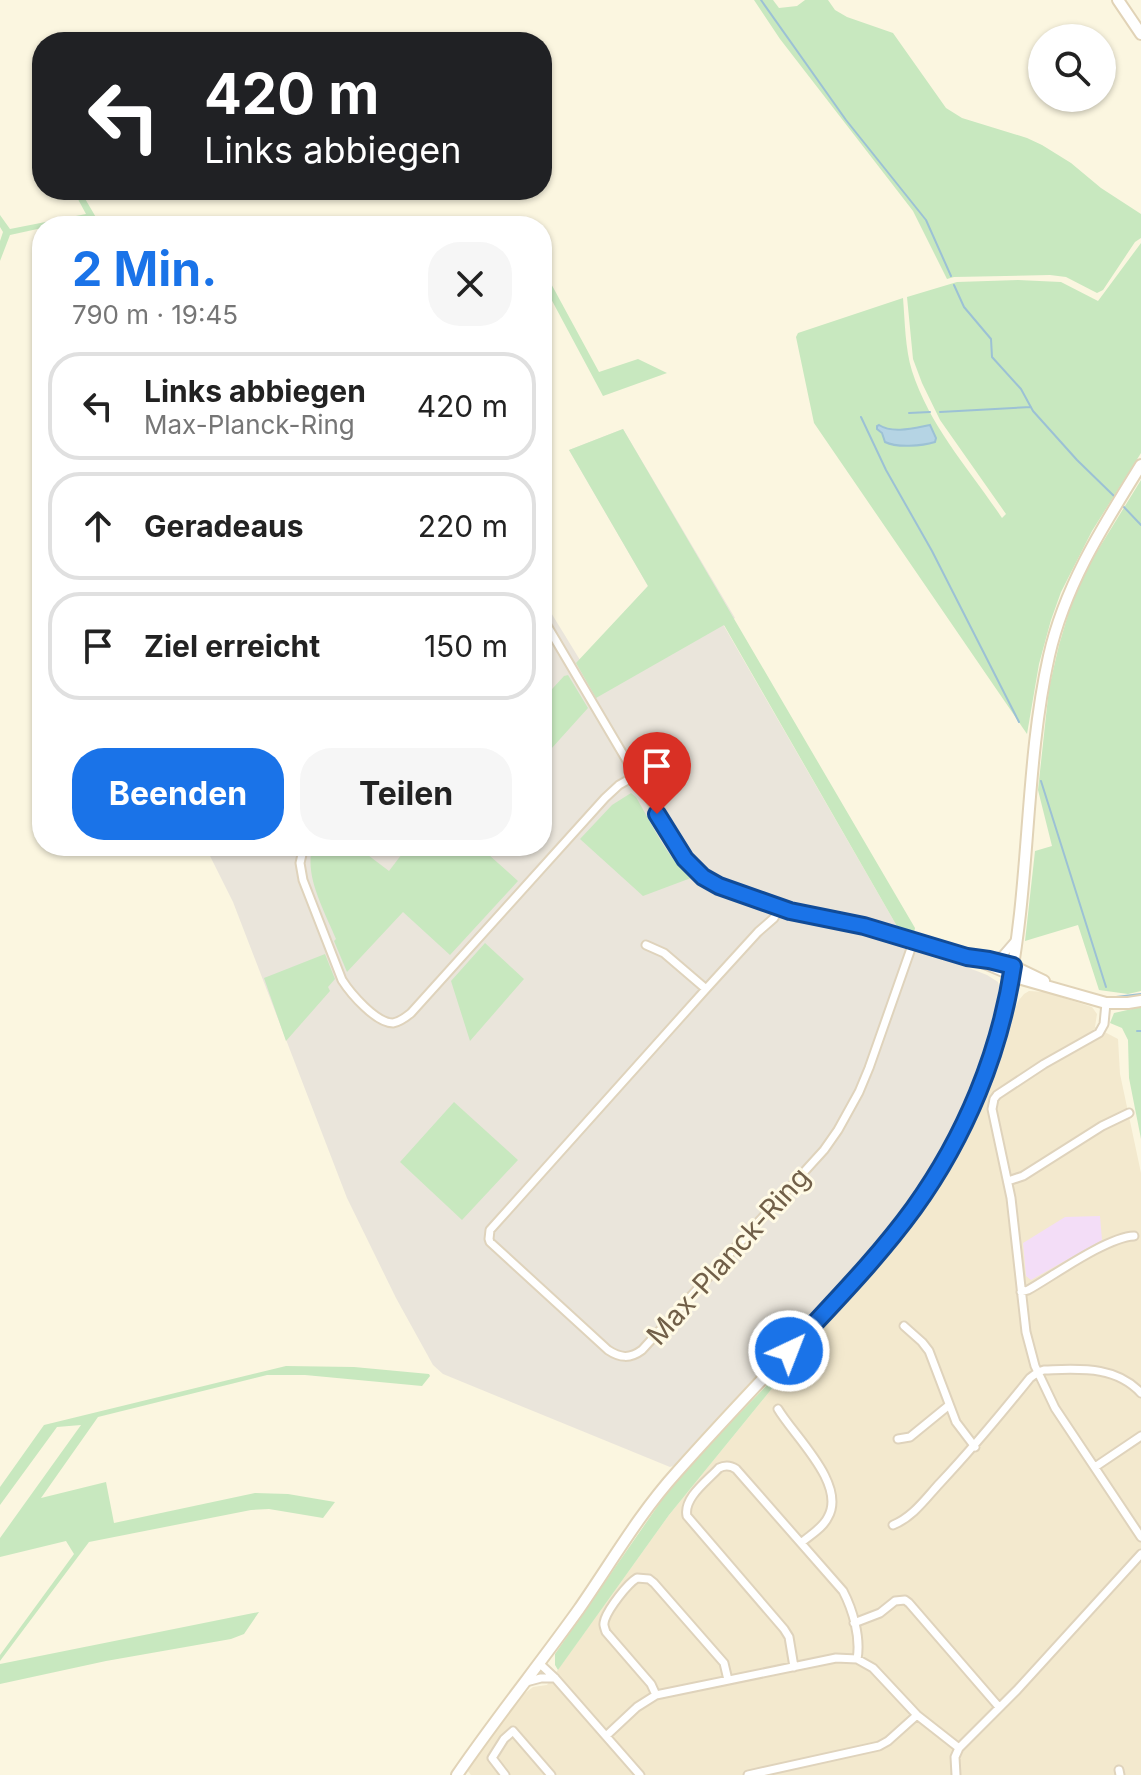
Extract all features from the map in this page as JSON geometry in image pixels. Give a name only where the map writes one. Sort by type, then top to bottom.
[{"type":"main road","points":[[1118,0],[1141,34]]},
{"type":"main road","points":[[457,1775],[665,1486],[864,1269],[913,1209],[941,1168],[971,1108],[994,1048],[1007,998],[1041,703],[1050,654],[1071,589],[1090,548],[1141,465]]},
{"type":"main road","points":[[1012,971],[1032,982],[1106,1003],[1141,1001]]},
{"type":"main road","points":[[1012,971],[1027,972],[1056,988]]},
{"type":"main road","points":[[1007,998],[1032,982]]},
{"type":"street","points":[[552,634],[679,849],[694,869],[719,886],[780,908],[864,926],[1012,971]]},
{"type":"street","points":[[302,856],[303,880],[342,980],[379,1019],[398,1022],[411,1013],[605,798],[635,776]]},
{"type":"street","name":"Max-Planck-Ring","points":[[780,908],[494,1224],[489,1234],[490,1242],[499,1251],[608,1350],[621,1357],[636,1355],[642,1350],[829,1144],[859,1092],[914,940]]},
{"type":"street","points":[[989,960],[1002,956],[1016,940]]},
{"type":"street","points":[[646,945],[664,953],[706,989]]},
{"type":"street","points":[[967,957],[989,960],[1012,971]]},
{"type":"street","points":[[1106,1003],[1104,1024],[1096,1036],[1044,1064],[997,1095],[992,1113],[1015,1220],[1026,1332],[1038,1372],[1055,1408],[1141,1537]]},
{"type":"street","points":[[1008,1181],[1023,1176],[1102,1126],[1129,1113]]},
{"type":"street","points":[[1021,1292],[1106,1244],[1134,1236]]},
{"type":"street","points":[[904,1326],[929,1351],[948,1406],[961,1431],[975,1447]]},
{"type":"street","points":[[893,1525],[907,1518],[975,1447],[1038,1372],[1093,1369],[1123,1379],[1141,1393]]},
{"type":"street","points":[[898,1439],[910,1437],[948,1406]]},
{"type":"street","points":[[778,1409],[816,1461],[831,1494],[832,1509],[828,1519],[801,1543]]},
{"type":"street","points":[[1095,1467],[1141,1436]]},
{"type":"street","points":[[794,1667],[789,1637],[784,1629],[687,1516],[687,1504],[723,1466],[732,1466],[843,1591],[854,1623],[859,1649],[857,1659]]},
{"type":"street","points":[[956,1775],[955,1761],[959,1748],[1141,1554]]},
{"type":"street","points":[[656,1695],[651,1684],[604,1627],[606,1616],[628,1585],[637,1578],[649,1579],[654,1583],[724,1663],[728,1680]]},
{"type":"street","points":[[854,1623],[880,1613],[895,1601],[905,1600],[999,1707]]},
{"type":"street","points":[[606,1736],[637,1707],[656,1695],[836,1658],[857,1659],[873,1668],[917,1715],[959,1748]]},
{"type":"street","points":[[539,1663],[640,1775]]},
{"type":"street","points":[[523,1684],[541,1678],[555,1678]]},
{"type":"street","points":[[748,1775],[879,1746],[917,1715]]},
{"type":"street","points":[[505,1775],[492,1758],[513,1731],[551,1775]]},
{"type":"shaded area","points":[[623,429],[735,618],[724,626],[898,928],[902,942],[987,975],[998,982],[1001,995],[989,1043],[963,1111],[949,1141],[915,1193],[858,1266],[670,1467],[443,1374],[433,1365],[347,1198],[233,902],[210,856],[552,856],[552,614],[580,660],[648,586],[569,450]]},
{"type":"shaded area","points":[[1029,991],[1045,992],[1092,1007],[1097,1014],[1095,1027],[1118,1039],[1120,1074],[1141,1173],[1141,1775],[471,1775],[467,1770],[520,1697],[533,1687],[547,1685],[669,1515],[796,1359],[796,1352],[881,1258],[924,1203],[962,1140],[1014,1010]]},
{"type":"shaded area","points":[[1100,1216],[1102,1240],[1031,1280],[1026,1276],[1023,1243],[1065,1217]]},
{"type":"green space","points":[[754,0],[773,0],[779,8],[797,6],[805,0],[828,0],[835,10],[847,17],[893,33],[946,108],[962,118],[1027,138],[1071,163],[1101,188],[1141,214],[1141,238],[1135,242],[1103,290],[1097,293],[1066,277],[1050,275],[947,279],[913,211],[780,39]]},
{"type":"green space","points":[[78,200],[86,200],[95,216],[76,216],[86,214]]},
{"type":"green space","points":[[0,215],[10,229],[32,225],[32,230],[10,235],[0,261],[3,232]]},
{"type":"green space","points":[[1141,243],[1141,453],[1092,531],[1061,592],[1039,664],[1027,734],[814,423],[796,337],[798,333],[903,298],[912,371],[929,411],[1002,518],[1006,514],[940,420],[922,383],[913,359],[907,297],[957,282],[1018,280],[1061,282],[1098,301]]},
{"type":"green space","points":[[552,285],[599,372],[638,359],[667,373],[603,396],[552,301]]},
{"type":"green space","points":[[623,429],[915,928],[914,933],[898,928],[724,625],[596,698],[576,663],[648,586],[569,450]]},
{"type":"green space","points":[[1141,480],[1141,991],[1128,994],[1099,990],[1078,925],[1025,941],[1035,851],[1052,846],[1038,790],[1049,688],[1059,645],[1070,608],[1088,566]]},
{"type":"green space","points":[[568,675],[588,708],[552,748],[552,689]]},
{"type":"green space","points":[[631,793],[667,851],[691,878],[643,896],[580,839],[612,805]]},
{"type":"green space","points":[[369,856],[389,871],[400,856],[490,856],[518,881],[450,955],[403,912],[347,972],[313,881],[311,857]]},
{"type":"green space","points":[[485,943],[524,979],[470,1041],[451,981]]},
{"type":"green space","points":[[325,954],[335,979],[328,987],[330,991],[286,1041],[264,978]]},
{"type":"green space","points":[[1141,1007],[1141,1139],[1129,1078],[1128,1040],[1122,1028],[1110,1023],[1114,1013]]},
{"type":"green space","points":[[454,1102],[518,1160],[462,1220],[400,1162]]},
{"type":"green space","points":[[796,1352],[796,1359],[669,1515],[558,1670],[555,1654],[666,1494]]},
{"type":"green space","points":[[286,1366],[354,1367],[430,1376],[422,1386],[305,1375],[267,1375],[98,1417],[41,1498],[106,1482],[114,1523],[255,1493],[288,1494],[335,1502],[323,1518],[269,1509],[251,1510],[89,1542],[0,1661],[0,1655],[74,1554],[66,1541],[0,1557],[0,1538],[81,1425],[57,1427],[0,1505],[0,1487],[44,1425]]},
{"type":"green space","points":[[259,1612],[244,1634],[231,1639],[0,1684],[0,1664]]},
{"type":"water","points":[[879,425],[897,430],[930,425],[935,442],[910,446],[890,444],[885,442],[877,429]]},
{"type":"waterway","points":[[761,0],[846,120],[926,220],[951,276]]},
{"type":"waterway","points":[[954,285],[964,307],[991,339],[992,357],[1021,389],[1033,411],[1115,497]]},
{"type":"waterway","points":[[940,412],[1031,407]]},
{"type":"waterway","points":[[909,413],[930,412]]},
{"type":"waterway","points":[[861,417],[1019,722]]},
{"type":"waterway","points":[[1122,505],[1141,525]]},
{"type":"waterway","points":[[1041,781],[1106,987]]},
{"type":"waterway","points":[[1116,997],[1141,994]]},
{"type":"route","points":[[657,814],[685,859],[713,884],[790,911],[864,926],[967,957],[1013,966],[994,1048],[971,1108],[941,1168],[882,1249],[789,1351]]}]
